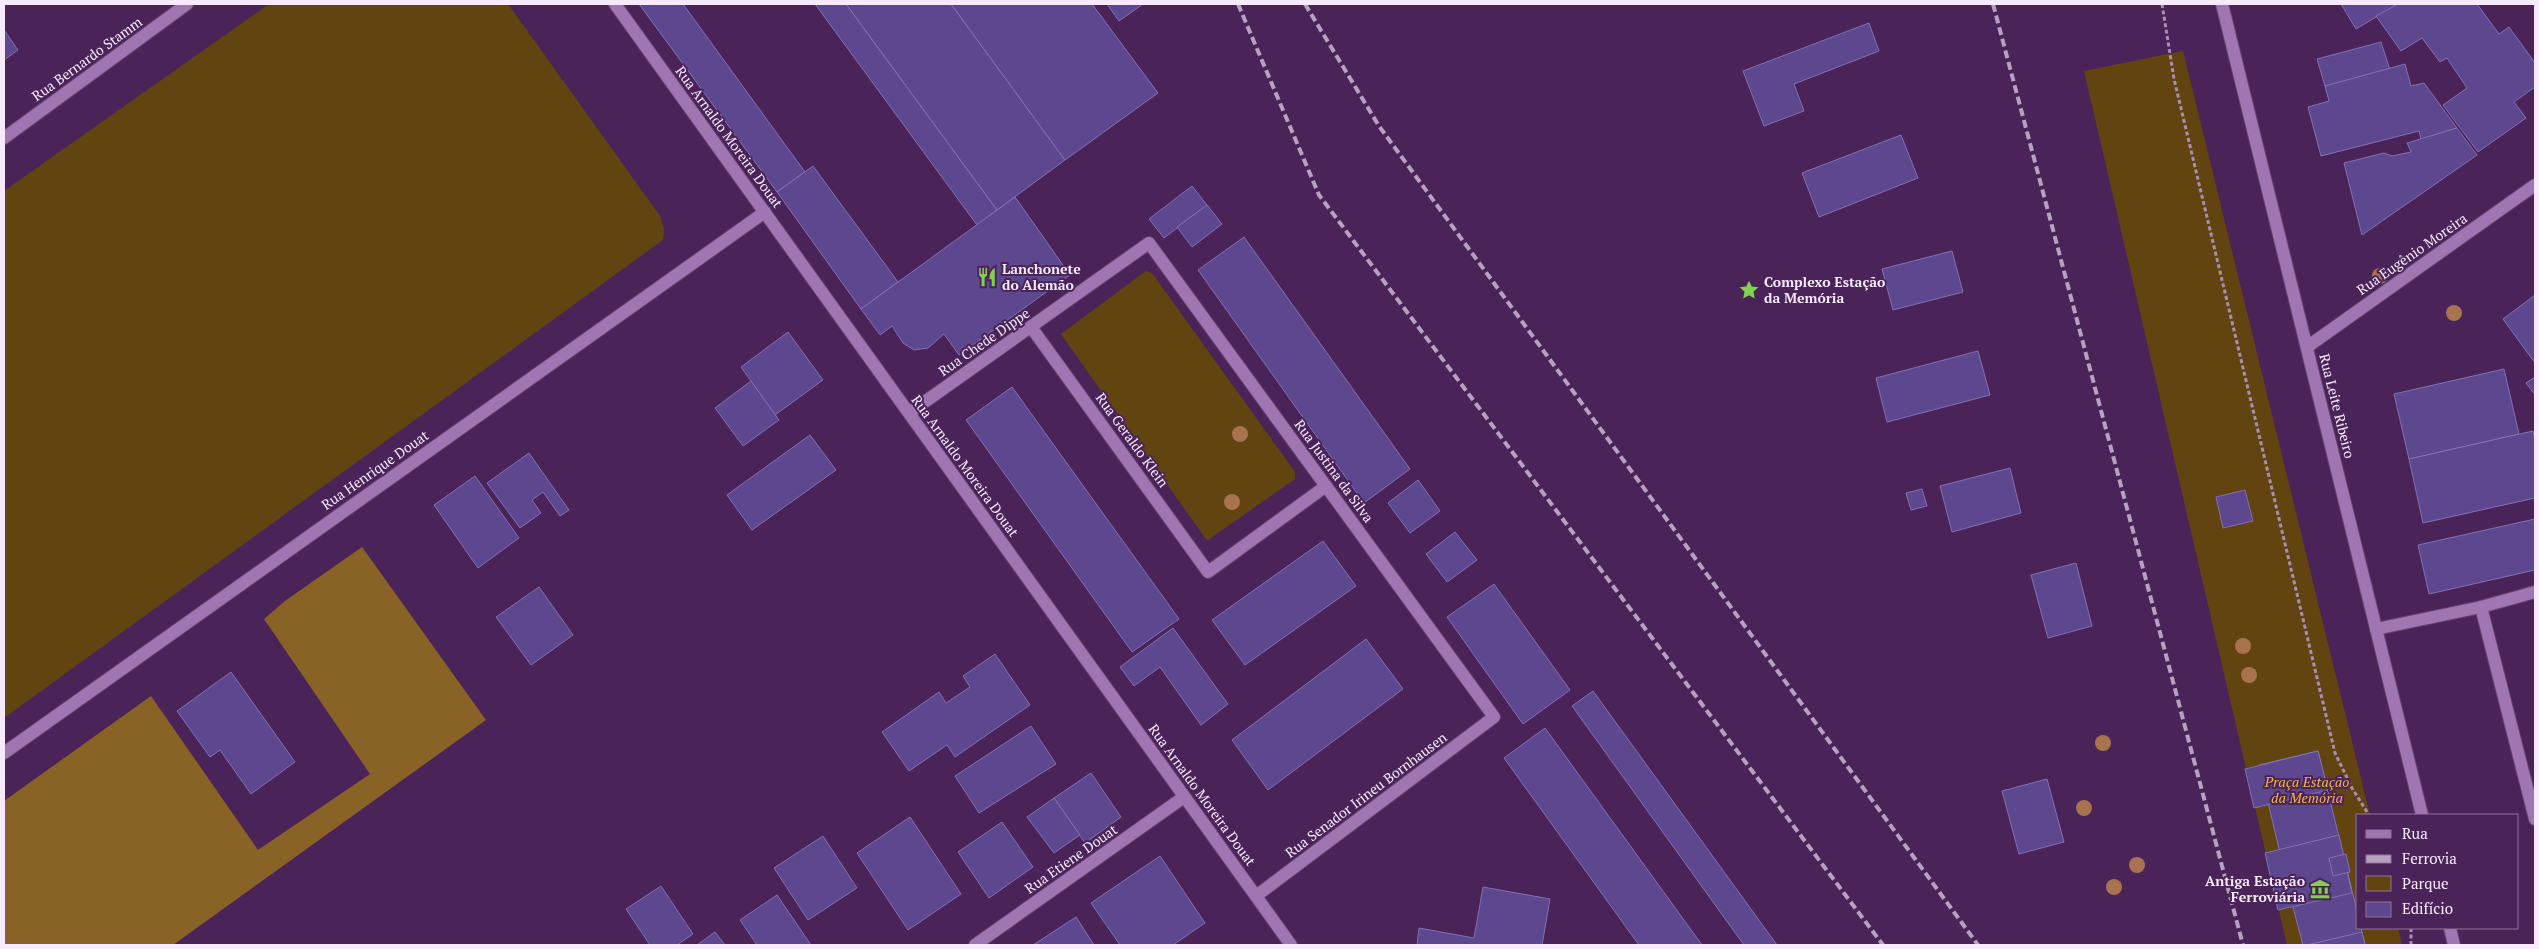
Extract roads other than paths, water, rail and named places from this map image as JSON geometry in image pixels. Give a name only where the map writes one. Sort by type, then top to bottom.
[{"type":"street","name":"Rua Bernardo Stamm","points":[[4,138],[187,4]]},
{"type":"street","name":"Rua Arnaldo Moreira Douat","points":[[616,4],[1291,945]]},
{"type":"street","name":"Rua Leite Ribeiro","points":[[2222,4],[2422,814]]},
{"type":"street","name":"Rua Eugênio Moreira","points":[[2307,347],[2535,185]]},
{"type":"street","name":"Rua Henrique Douat","points":[[4,752],[764,212]]},
{"type":"street","name":"Rua Chede Dippe","points":[[909,413],[1150,243]]},
{"type":"street","name":"Rua Justina da Silva","points":[[1150,243],[1494,717]]},
{"type":"street","name":"Rua Geraldo Klein","points":[[1031,327],[1208,572],[1326,486]]},
{"type":"street","points":[[2376,630],[2481,607],[2535,592]]},
{"type":"street","points":[[2481,607],[2529,771],[2535,819]]},
{"type":"street","name":"Rua Senador Irineu Bornhausen","points":[[1256,896],[1494,717]]},
{"type":"street","name":"Rua Etiene Douat","points":[[975,945],[1184,797]]},
{"type":"street","points":[[2450,929],[2454,945]]},
{"type":"railway","points":[[1238,4],[1319,195],[1883,945]]},
{"type":"railway","points":[[1305,4],[1379,126],[1978,945]]},
{"type":"railway","points":[[1993,4],[2243,945]]},
{"type":"place","name":"Lanchonete do Alemão","points":[[987,277]]},
{"type":"place","name":"Complexo Estação da Memória","points":[[1749,290]]},
{"type":"place","name":"Antiga Estação Ferroviária","points":[[2320,889]]},
{"type":"park label","name":"Praça Estação da Memória","points":[[2307,790]]}]
